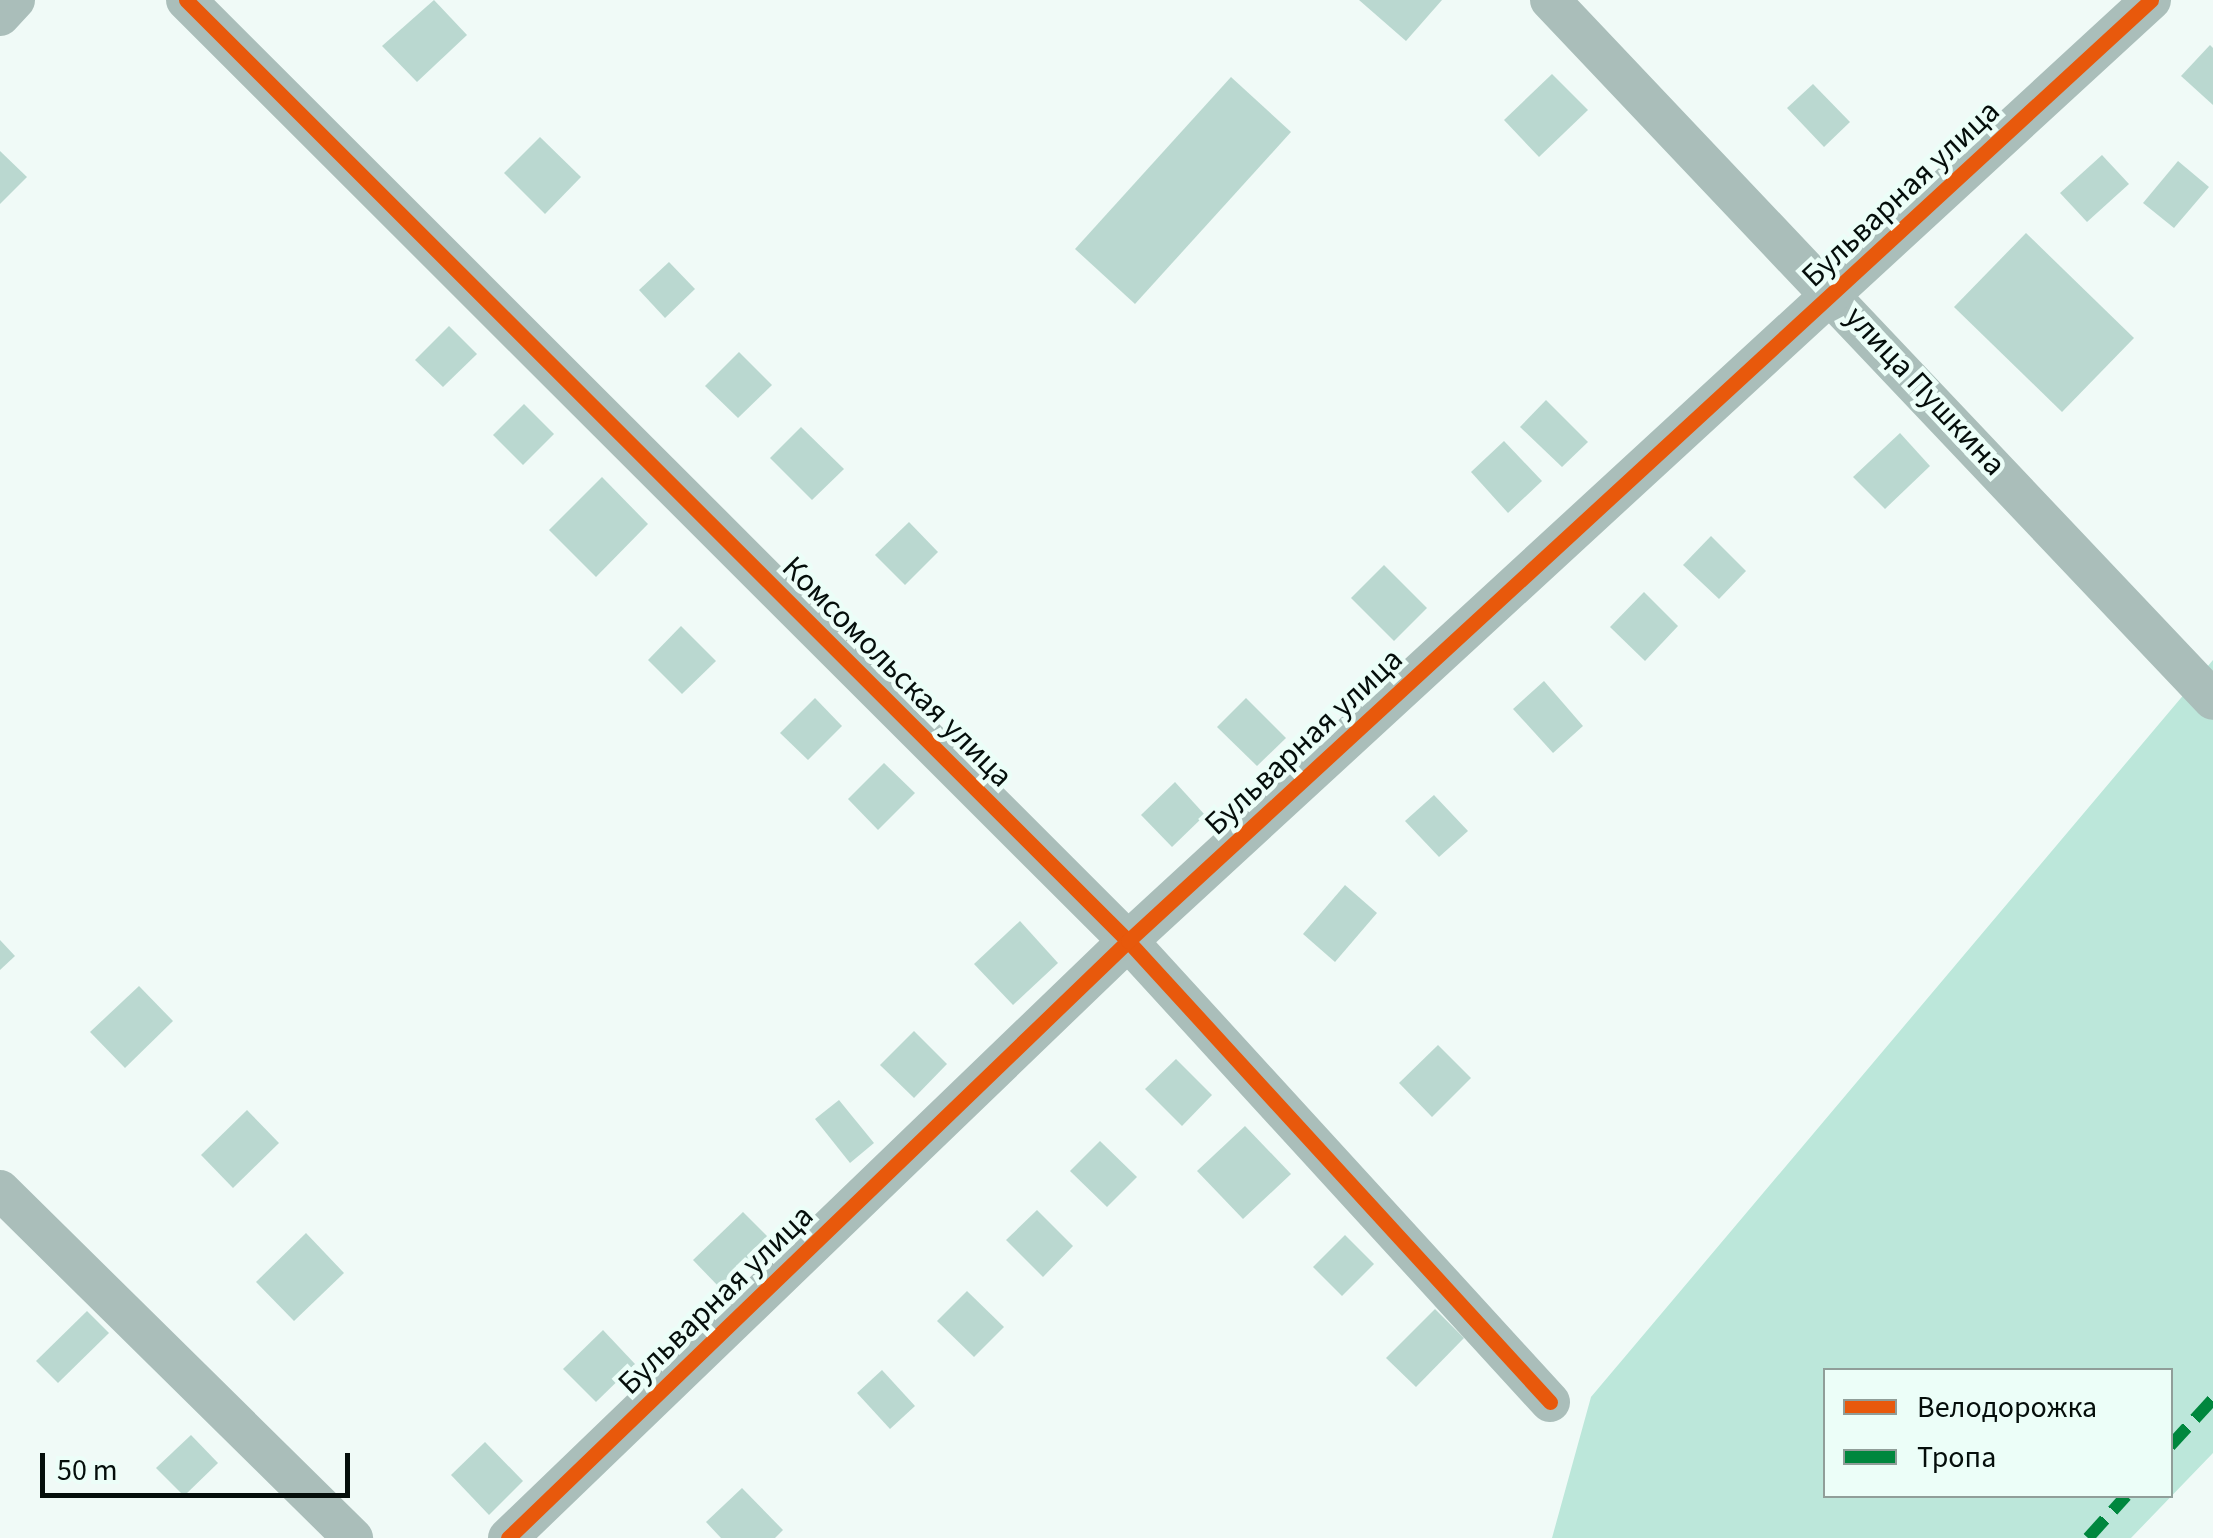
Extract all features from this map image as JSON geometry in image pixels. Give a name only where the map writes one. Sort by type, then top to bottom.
[{"type":"street","points":[[0,16],[15,0]]},
{"type":"street","name":"Комсомольская улица","points":[[186,0],[1128,942],[1550,1402]]},
{"type":"street","name":"улица Пушкина","points":[[1550,0],[1834,294],[2213,700]]},
{"type":"street","name":"Бульварная улица","points":[[508,1538],[1128,942],[2150,0]]},
{"type":"street","points":[[0,1190],[352,1538]]},
{"type":"green space","points":[[2213,660],[2213,1453],[2173,1494],[2173,1368],[1823,1368],[1823,1498],[2170,1498],[2131,1538],[1552,1538],[1591,1397]]},
{"type":"building","points":[[434,0],[467,35],[417,82],[382,46]]},
{"type":"building","points":[[1359,0],[1442,0],[1406,41]]},
{"type":"building","points":[[2210,45],[2213,48],[2213,105],[2181,76]]},
{"type":"building","points":[[1552,74],[1588,110],[1539,157],[1504,120]]},
{"type":"building","points":[[1231,77],[1291,132],[1135,304],[1075,249]]},
{"type":"building","points":[[1813,84],[1850,122],[1824,147],[1787,108]]},
{"type":"building","points":[[540,137],[581,177],[545,214],[504,173]]},
{"type":"building","points":[[0,151],[27,177],[0,204]]},
{"type":"building","points":[[2102,155],[2129,184],[2087,222],[2060,193]]},
{"type":"building","points":[[2178,161],[2209,187],[2174,228],[2143,203]]},
{"type":"building","points":[[2026,233],[2134,338],[2062,412],[1954,307]]},
{"type":"building","points":[[669,262],[695,289],[665,318],[639,290]]},
{"type":"building","points":[[449,326],[477,354],[443,387],[415,360]]},
{"type":"building","points":[[739,352],[772,385],[738,418],[705,386]]},
{"type":"building","points":[[1546,400],[1588,442],[1562,467],[1520,427]]},
{"type":"building","points":[[524,404],[554,434],[523,465],[493,435]]},
{"type":"building","points":[[801,427],[844,469],[812,500],[770,458]]},
{"type":"building","points":[[1900,433],[1930,466],[1885,509],[1853,477]]},
{"type":"building","points":[[1504,441],[1542,481],[1508,513],[1471,472]]},
{"type":"building","points":[[602,477],[648,524],[596,577],[549,530]]},
{"type":"building","points":[[909,522],[938,552],[905,585],[875,555]]},
{"type":"building","points":[[1711,536],[1746,571],[1719,599],[1683,565]]},
{"type":"building","points":[[1384,565],[1427,608],[1394,641],[1351,598]]},
{"type":"building","points":[[1644,592],[1678,626],[1645,661],[1610,627]]},
{"type":"building","points":[[681,626],[716,661],[682,694],[648,660]]},
{"type":"building","points":[[1544,681],[1583,726],[1553,753],[1513,709]]},
{"type":"building","points":[[815,698],[842,726],[808,760],[780,733]]},
{"type":"building","points":[[1246,698],[1286,738],[1257,766],[1217,727]]},
{"type":"building","points":[[884,763],[915,793],[878,830],[848,799]]},
{"type":"building","points":[[1175,782],[1205,815],[1172,847],[1141,815]]},
{"type":"building","points":[[1434,795],[1468,831],[1439,857],[1405,821]]},
{"type":"building","points":[[1345,885],[1377,913],[1335,962],[1303,934]]},
{"type":"building","points":[[1020,921],[1058,963],[1013,1005],[974,964]]},
{"type":"building","points":[[0,940],[15,956],[0,970]]},
{"type":"building","points":[[139,986],[173,1021],[125,1068],[90,1032]]},
{"type":"building","points":[[914,1031],[947,1064],[914,1098],[880,1065]]},
{"type":"building","points":[[1438,1045],[1471,1078],[1432,1117],[1399,1083]]},
{"type":"building","points":[[1176,1059],[1212,1095],[1182,1126],[1145,1089]]},
{"type":"building","points":[[839,1100],[874,1143],[850,1163],[815,1119]]},
{"type":"building","points":[[247,1110],[279,1143],[233,1188],[201,1155]]},
{"type":"building","points":[[1245,1126],[1291,1174],[1243,1219],[1197,1171]]},
{"type":"building","points":[[1100,1141],[1137,1177],[1107,1207],[1070,1171]]},
{"type":"building","points":[[1037,1210],[1073,1246],[1043,1277],[1006,1240]]},
{"type":"building","points":[[743,1212],[770,1239],[720,1288],[693,1260]]},
{"type":"building","points":[[306,1233],[344,1273],[294,1321],[256,1282]]},
{"type":"building","points":[[1345,1235],[1374,1264],[1342,1296],[1313,1267]]},
{"type":"building","points":[[967,1291],[1004,1327],[974,1357],[937,1321]]},
{"type":"building","points":[[1435,1309],[1464,1338],[1416,1387],[1386,1358]]},
{"type":"building","points":[[87,1311],[109,1333],[58,1383],[36,1361]]},
{"type":"building","points":[[603,1330],[635,1364],[596,1402],[563,1369]]},
{"type":"building","points":[[882,1370],[915,1406],[890,1429],[857,1393]]},
{"type":"building","points":[[191,1435],[218,1463],[184,1496],[156,1468]]},
{"type":"building","points":[[485,1442],[523,1481],[489,1515],[451,1475]]},
{"type":"building","points":[[742,1488],[783,1530],[775,1538],[721,1538],[706,1522]]},
{"type":"marked path","points":[[2173,1443],[2213,1399]]},
{"type":"marked path","points":[[2088,1538],[2124,1498]]},
{"type":"cycle path","points":[[186,0],[1128,941],[1550,1402]]},
{"type":"cycle path","points":[[508,1538],[1128,941],[2151,0]]}]
